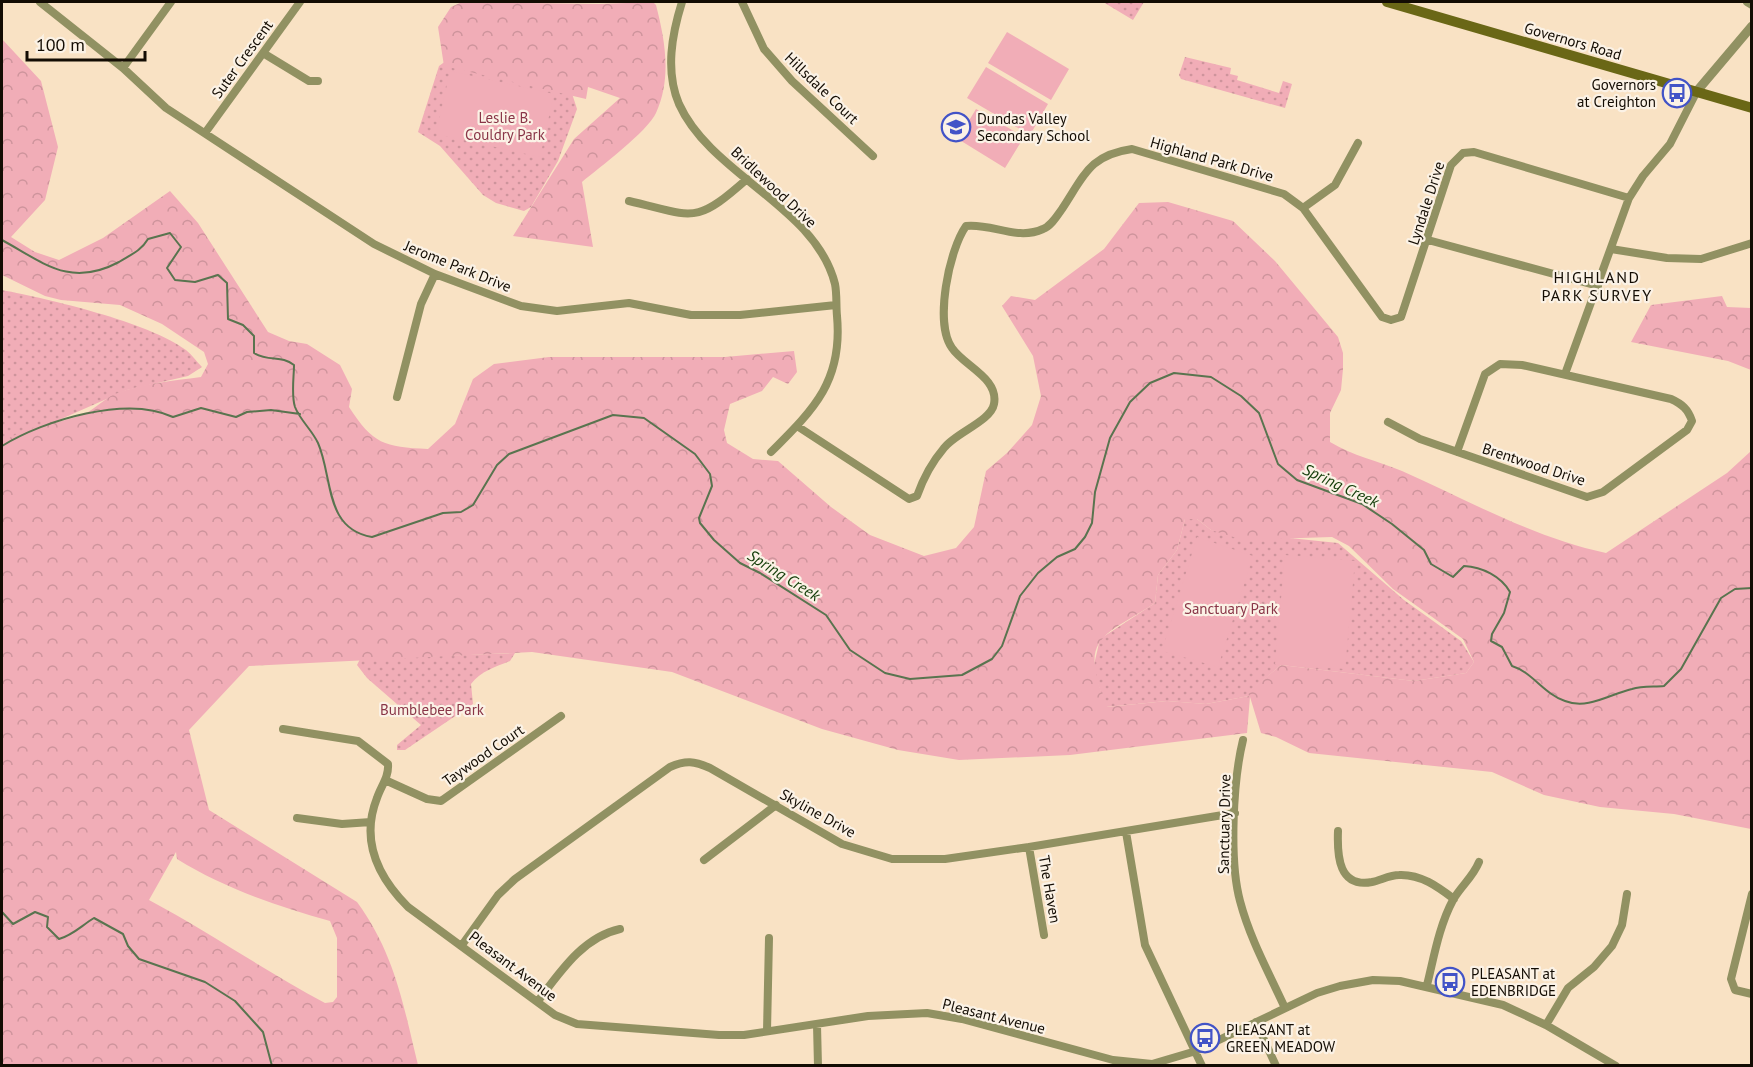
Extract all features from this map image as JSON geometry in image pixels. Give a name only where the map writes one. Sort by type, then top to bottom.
[{"type":"main road","name":"Governors Road","points":[[1387,2],[1402,3],[1531,46],[1752,108]]},
{"type":"street","name":"Jerome Park Drive","points":[[40,2],[123,69],[166,108],[374,244],[435,274],[521,306],[557,311],[629,303],[691,315],[740,315],[836,305]]},
{"type":"street","points":[[123,69],[171,2]]},
{"type":"street","name":"Suter Crescent","points":[[205,133],[300,2]]},
{"type":"street","name":"Bridlewood Drive","points":[[681,2],[670,55],[679,104],[715,151],[812,241],[826,260],[836,285],[839,337],[835,369],[818,400],[797,426],[771,452]]},
{"type":"street","name":"Hillsdale Court","points":[[742,2],[764,49],[792,81],[873,156]]},
{"type":"street","points":[[1747,2],[1752,4]]},
{"type":"street","points":[[1457,452],[1485,374],[1492,367],[1500,364],[1522,365],[1565,374],[1629,198],[1643,176],[1670,144],[1697,91],[1752,26]]},
{"type":"street","points":[[263,53],[309,81],[318,81]]},
{"type":"street","points":[[1303,208],[1335,185],[1358,143]]},
{"type":"street","name":"Highland Park Drive","points":[[797,426],[909,499],[917,496],[944,447],[988,414],[994,406],[994,391],[984,378],[953,350],[944,329],[946,295],[958,237],[966,226],[976,225],[1025,235],[1045,229],[1054,220],[1092,164],[1102,155],[1132,149],[1284,194],[1303,208],[1382,317],[1391,320]]},
{"type":"street","name":"Lyndale Drive","points":[[1391,320],[1401,317],[1451,165],[1463,153],[1474,152],[1629,198]]},
{"type":"street","points":[[629,201],[690,215],[704,212],[717,205],[747,179]]},
{"type":"street","points":[[1428,240],[1598,286]]},
{"type":"street","points":[[1611,249],[1667,258],[1701,259],[1752,243]]},
{"type":"street","points":[[397,397],[421,304],[435,274]]},
{"type":"street","name":"Brentwood Drive","points":[[1388,422],[1420,439],[1587,496],[1604,492],[1687,430],[1692,421],[1689,413],[1681,404],[1671,399],[1565,374]]},
{"type":"street","name":"Taywood Court","points":[[387,777],[427,799],[441,801],[561,716]]},
{"type":"street","points":[[283,729],[358,741],[388,764],[387,777]]},
{"type":"street","name":"Sanctuary Drive","points":[[1243,740],[1235,813],[1235,868],[1239,899],[1253,939],[1285,1008]]},
{"type":"street","name":"Skyline Drive","points":[[462,945],[498,895],[515,879],[670,767],[682,761],[695,761],[842,844],[892,860],[945,859],[1029,848],[1235,813]]},
{"type":"street","name":"Pleasant Avenue","points":[[387,777],[376,799],[371,822],[372,850],[377,868],[390,889],[408,907],[555,1015],[577,1024],[687,1034],[744,1035],[885,1014],[927,1013],[962,1019],[1131,1064],[1152,1064],[1196,1051],[1285,1008],[1340,986],[1373,980],[1427,986],[1503,1005],[1546,1025],[1616,1065]]},
{"type":"street","points":[[704,860],[776,805]]},
{"type":"street","points":[[297,818],[342,824],[371,822]]},
{"type":"street","points":[[1338,831],[1337,852],[1344,876],[1351,881],[1362,883],[1399,875],[1424,879],[1454,899]]},
{"type":"street","points":[[1126,832],[1145,945],[1202,1065]]},
{"type":"street","name":"The Haven","points":[[1029,848],[1044,935]]},
{"type":"street","points":[[1427,986],[1444,923],[1454,899],[1473,878],[1479,862]]},
{"type":"street","points":[[1546,1025],[1568,988],[1594,967],[1612,946],[1622,925],[1627,894]]},
{"type":"street","points":[[1752,894],[1731,979],[1735,990],[1752,994]]},
{"type":"street","points":[[538,1001],[566,965],[584,947],[602,933],[620,930]]},
{"type":"street","points":[[767,1031],[768,938]]},
{"type":"street","points":[[1256,1022],[1276,1065]]},
{"type":"street","points":[[817,1025],[819,1065]]},
{"type":"green space","points":[[462,2],[600,4],[653,2],[656,5],[665,59],[661,100],[651,121],[582,182],[593,247],[513,236],[574,139],[620,98],[588,87],[586,99],[444,66],[438,27],[451,7]]},
{"type":"green space","points":[[1103,2],[1144,2],[1133,20]]},
{"type":"green space","points":[[1007,32],[1069,69],[1051,100],[988,63]]},
{"type":"green space","points":[[2,39],[41,81],[58,147],[45,200],[11,237],[35,252],[59,260],[103,238],[170,191],[198,223],[268,332],[289,341],[307,344],[340,365],[352,389],[349,407],[357,419],[373,436],[390,445],[400,447],[428,449],[455,424],[473,379],[494,364],[549,357],[725,357],[794,351],[797,372],[788,384],[773,377],[762,391],[730,404],[724,430],[727,443],[753,459],[778,461],[831,507],[870,535],[924,556],[956,548],[974,527],[986,471],[1007,453],[1032,425],[1041,396],[1033,356],[1002,306],[1011,296],[1035,300],[1104,249],[1139,203],[1168,202],[1233,221],[1275,261],[1338,337],[1343,353],[1343,369],[1341,390],[1330,413],[1330,442],[1348,451],[1402,471],[1528,528],[1606,553],[1727,473],[1751,451],[1751,829],[1674,814],[1600,807],[1544,795],[1492,772],[1309,753],[1276,737],[1261,733],[1250,697],[1247,733],[1070,755],[959,760],[898,750],[822,729],[672,672],[532,652],[249,666],[189,730],[209,810],[357,902],[370,921],[389,960],[402,1000],[418,1065],[2,1065],[2,443],[21,432],[84,414],[111,396],[126,390],[201,377],[208,364],[204,352],[162,324],[120,305],[61,300],[45,296],[2,275]],"holes":[[[1185,519],[1197,519],[1211,530],[1243,540],[1332,537],[1349,546],[1393,589],[1463,639],[1474,662],[1466,673],[1414,681],[1281,665],[1248,692],[1249,696],[1206,704],[1167,701],[1107,707],[1095,666],[1095,652],[1100,642],[1109,633],[1155,603],[1158,575],[1177,550]],[[176,852],[177,859],[213,879],[270,902],[330,921],[337,938],[337,997],[333,1002],[325,1003],[303,991],[149,900]]]},
{"type":"green space","name":"Leslie B. Couldry Park","points":[[454,55],[567,78],[577,109],[558,161],[531,207],[524,211],[496,203],[483,195],[440,146],[418,132],[439,66]]},
{"type":"green space","points":[[1185,57],[1231,68],[1230,74],[1238,76],[1237,80],[1279,93],[1283,81],[1292,84],[1285,108],[1181,79],[1179,75]]},
{"type":"green space","points":[[986,67],[1048,104],[1030,135],[967,98]]},
{"type":"green space","points":[[450,71],[554,94],[540,157],[436,134]]},
{"type":"green space","points":[[976,109],[1024,137],[1005,168],[958,139]]},
{"type":"green space","points":[[2,290],[97,313],[148,330],[186,350],[202,367],[188,376],[127,390],[2,445]]},
{"type":"green space","points":[[1722,296],[1727,307],[1751,308],[1751,370],[1728,361],[1631,342],[1651,305]]},
{"type":"green space","name":"Sanctuary Park","points":[[1185,519],[1197,519],[1211,530],[1338,543],[1404,600],[1461,641],[1474,662],[1466,673],[1414,681],[1281,665],[1249,692],[1249,696],[1206,704],[1167,701],[1106,707],[1093,669],[1100,639],[1155,603],[1158,575],[1177,550]]},
{"type":"green space","points":[[1197,537],[1253,556],[1218,667],[1162,651]]},
{"type":"green space","points":[[1285,555],[1355,561],[1345,669],[1275,664]]},
{"type":"green space","name":"Bumblebee Park","points":[[515,653],[510,661],[494,667],[471,684],[473,704],[405,750],[397,750],[397,745],[421,725],[367,678],[357,665],[360,659]]},
{"type":"waterway","name":"Spring Creek","points":[[2,240],[45,264],[72,273],[86,273],[119,262],[139,250],[148,239],[170,233],[181,247],[167,268],[175,280],[195,282],[218,275],[227,283],[228,319],[243,325],[254,336],[254,353],[285,360],[294,365],[295,407],[318,443],[338,513],[345,524],[357,532],[372,537],[443,513],[461,512],[473,505],[497,465],[509,454],[613,415],[644,418],[695,454],[710,474],[712,486],[699,518],[700,523],[714,540],[740,563],[826,615],[850,650],[885,673],[910,679],[962,675],[992,659],[1002,646],[1020,596],[1038,573],[1057,557],[1075,549],[1085,537],[1092,523],[1095,492],[1110,438],[1130,402],[1150,383],[1174,373],[1211,377],[1241,396],[1259,413],[1278,464],[1297,480],[1362,504],[1392,524],[1424,550],[1431,564],[1453,577],[1464,566],[1484,570],[1502,581],[1510,592],[1504,613],[1492,634],[1491,641],[1502,647],[1512,666],[1526,673],[1565,701],[1582,704],[1636,688],[1664,686],[1681,669],[1721,598],[1735,589],[1752,588]]},
{"type":"waterway","points":[[2,446],[40,427],[86,413],[110,410],[154,411],[173,417],[201,408],[236,417],[247,412],[271,410],[300,414]]},
{"type":"waterway","points":[[2,912],[13,924],[35,912],[48,917],[47,927],[59,939],[73,933],[94,918],[123,934],[128,946],[139,959],[205,982],[235,1001],[263,1032],[272,1066]]},
{"type":"place","name":"Governors at Creighton","points":[[1677,93]]},
{"type":"place","name":"Dundas Valley Secondary School","points":[[956,127]]},
{"type":"place","name":"PLEASANT at EDENBRIDGE","points":[[1450,982]]},
{"type":"place","name":"PLEASANT at GREEN MEADOW","points":[[1205,1038]]},
{"type":"district","name":"HIGHLAND PARK SURVEY","points":[[1597,286]]}]
